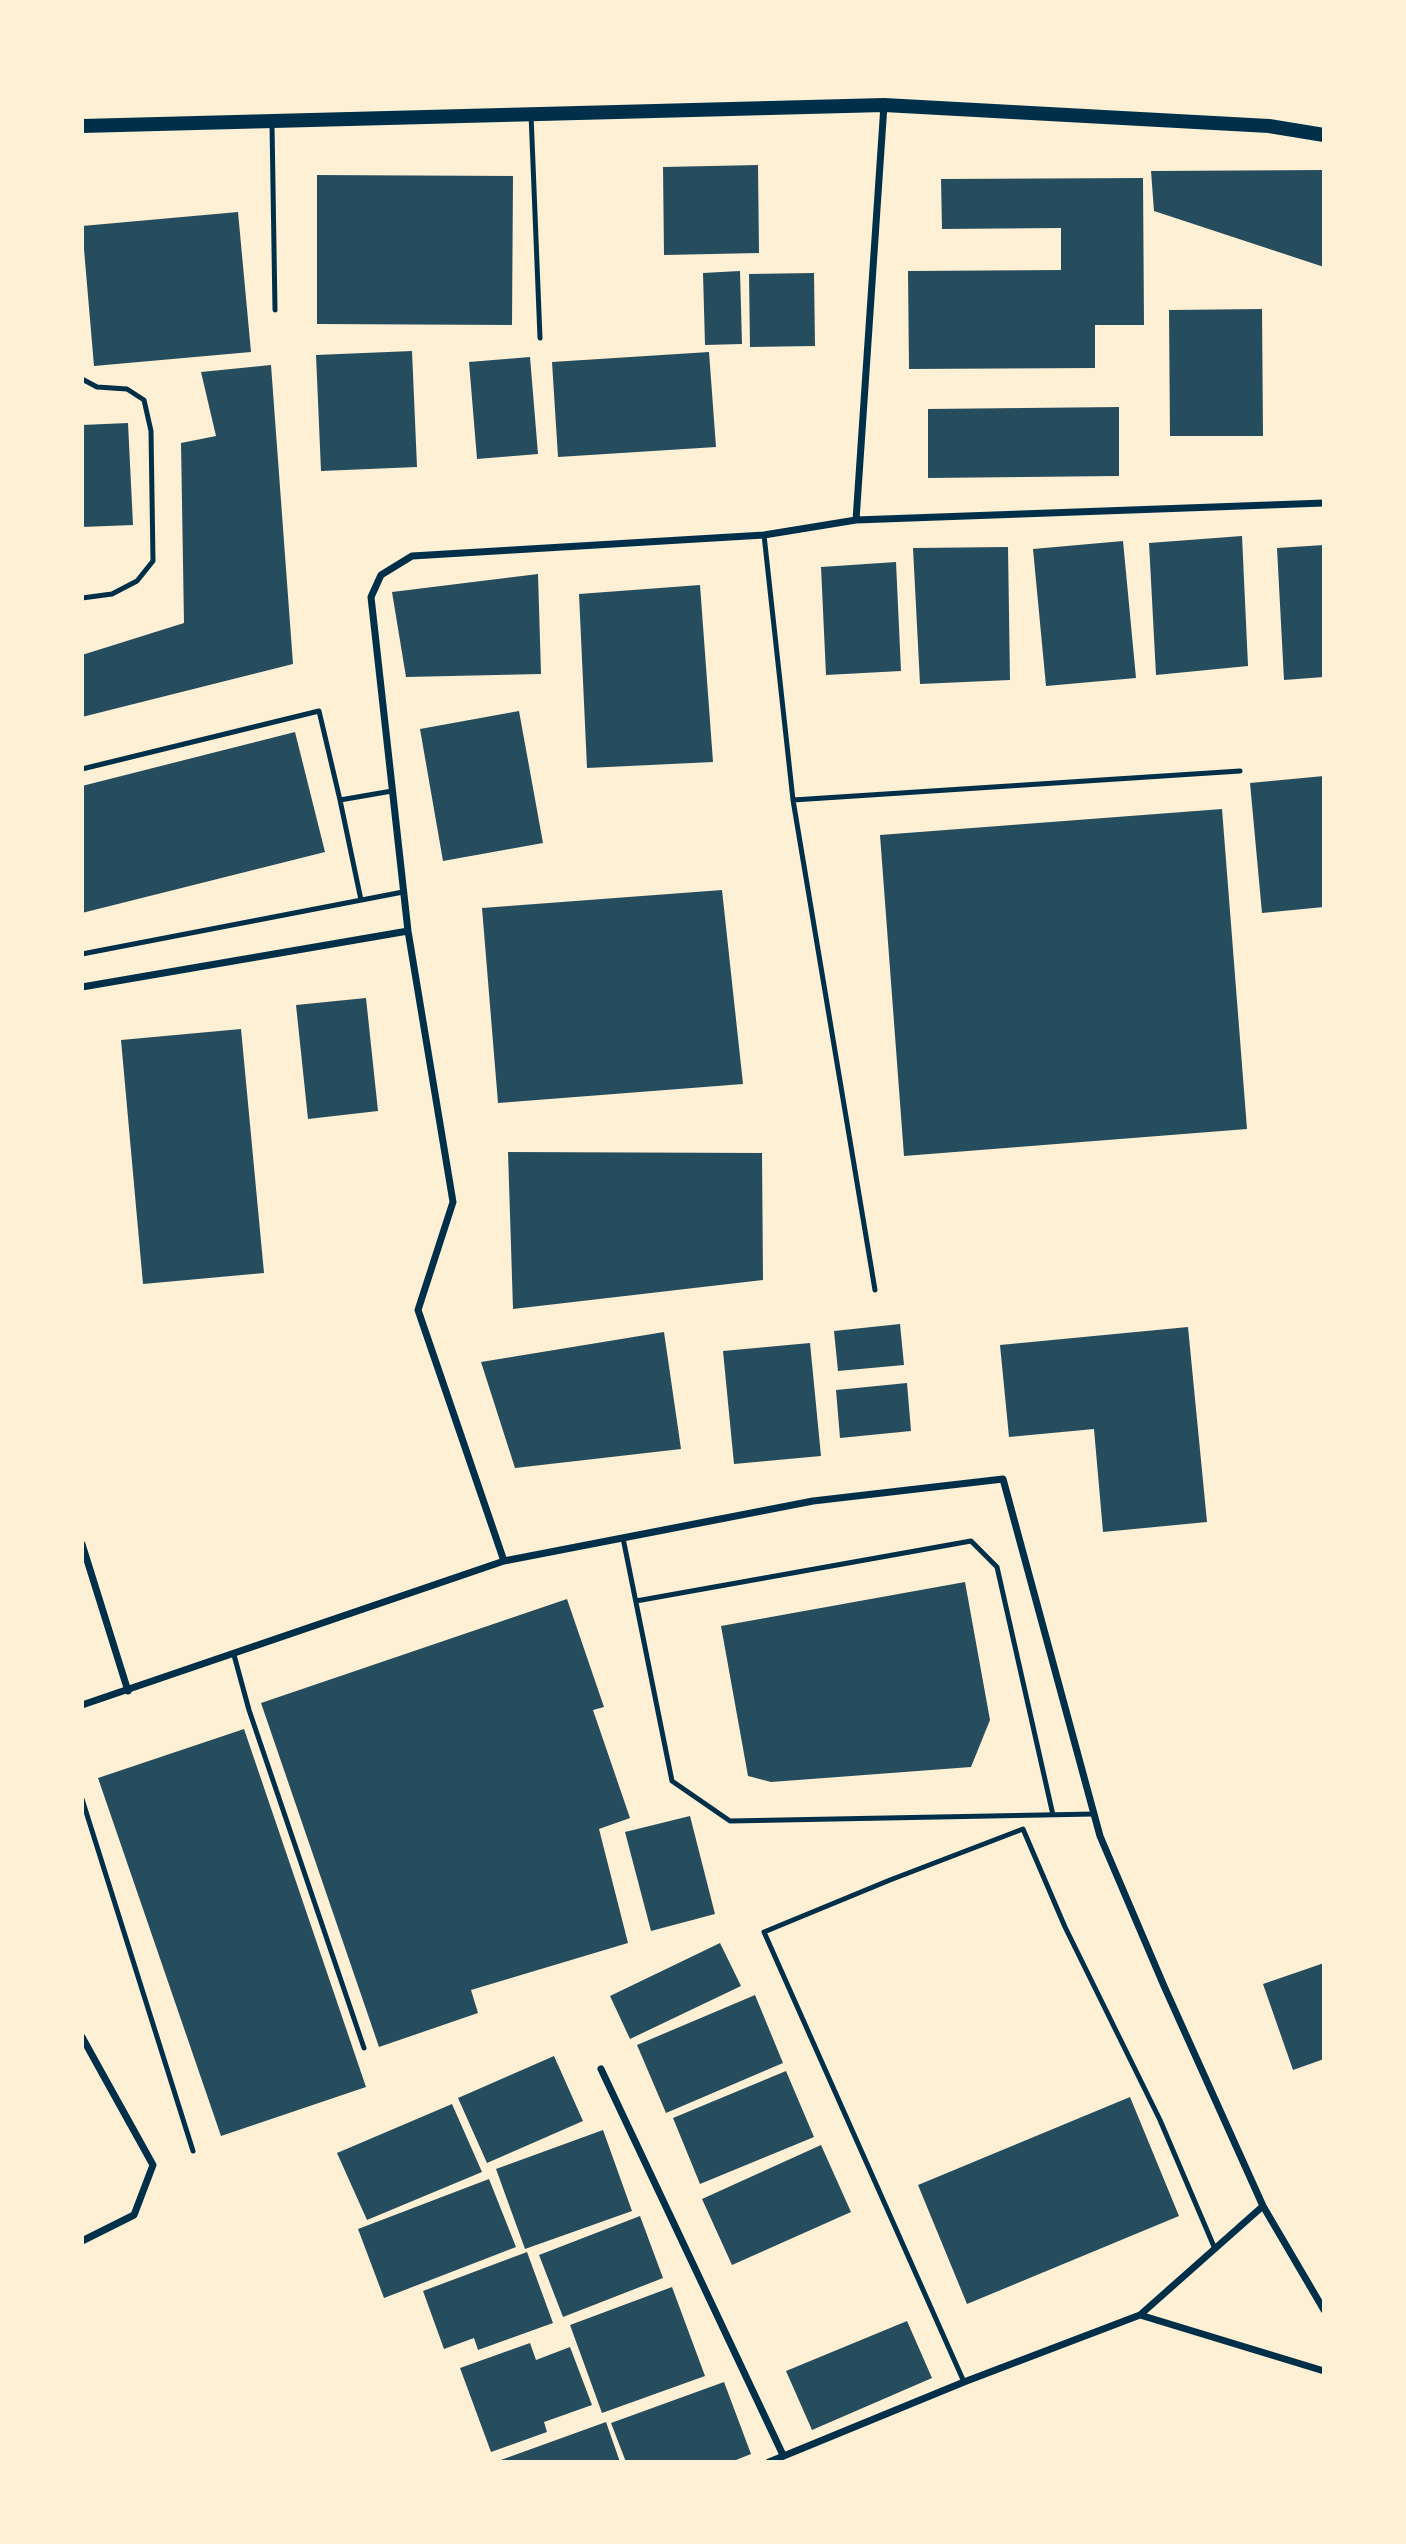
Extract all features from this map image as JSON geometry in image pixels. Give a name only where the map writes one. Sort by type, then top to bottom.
[{"type":"main road","points":[[82,126],[884,105],[1269,126],[1324,135]]},
{"type":"street","points":[[856,520],[884,105]]},
{"type":"street","points":[[504,1561],[418,1310],[453,1202],[403,892],[371,597],[381,575],[412,556],[764,535],[856,520],[1324,503]]},
{"type":"street","points":[[82,987],[408,931]]},
{"type":"street","points":[[82,1705],[504,1561],[813,1501],[1003,1479],[1100,1836],[1263,2206],[1324,2310]]},
{"type":"street","points":[[82,1544],[128,1691]]},
{"type":"street","points":[[82,2037],[153,2165],[134,2215],[82,2241]]},
{"type":"street","points":[[601,2069],[783,2455]]},
{"type":"street","points":[[769,2462],[964,2382],[1140,2315],[1263,2206]]},
{"type":"street","points":[[1140,2315],[1324,2371]]},
{"type":"lane","points":[[531,114],[540,338]]},
{"type":"lane","points":[[272,120],[275,310]]},
{"type":"lane","points":[[82,379],[97,387],[127,389],[144,400],[151,430],[153,561],[137,581],[112,594],[82,598]]},
{"type":"lane","points":[[764,535],[793,800],[875,1290]]},
{"type":"lane","points":[[82,769],[319,710],[360,900]]},
{"type":"lane","points":[[793,800],[1240,771]]},
{"type":"lane","points":[[340,800],[392,791]]},
{"type":"lane","points":[[82,954],[403,892]]},
{"type":"lane","points":[[623,1538],[672,1781],[730,1821],[1094,1814]]},
{"type":"lane","points":[[636,1601],[971,1541],[997,1567],[1053,1815]]},
{"type":"lane","points":[[233,1654],[249,1710],[364,2048]]},
{"type":"lane","points":[[82,1799],[193,2151]]},
{"type":"lane","points":[[964,2382],[764,1932],[1023,1829],[1065,1927],[1160,2120],[1214,2249]]},
{"type":"building","points":[[758,165],[759,253],[664,255],[663,167]]},
{"type":"building","points":[[1323,170],[1324,267],[1154,211],[1151,171]]},
{"type":"building","points":[[317,175],[513,176],[512,325],[317,324]]},
{"type":"building","points":[[1143,178],[1144,325],[1095,325],[1095,368],[909,369],[908,271],[1061,270],[1061,228],[942,229],[941,179]]},
{"type":"building","points":[[238,212],[251,352],[94,366],[82,226]]},
{"type":"building","points":[[740,271],[742,344],[705,345],[703,273]]},
{"type":"building","points":[[814,273],[815,346],[750,347],[749,274]]},
{"type":"building","points":[[1262,309],[1263,436],[1170,436],[1169,310]]},
{"type":"building","points":[[412,351],[417,467],[321,471],[316,355]]},
{"type":"building","points":[[709,352],[716,447],[558,457],[552,362]]},
{"type":"building","points":[[530,357],[538,454],[477,459],[469,362]]},
{"type":"building","points":[[271,365],[293,664],[82,717],[82,655],[184,623],[181,443],[216,436],[201,372]]},
{"type":"building","points":[[1119,407],[1119,476],[928,478],[928,409]]},
{"type":"building","points":[[128,423],[133,525],[82,527],[82,425]]},
{"type":"building","points":[[1242,536],[1248,666],[1156,675],[1149,543]]},
{"type":"building","points":[[1123,541],[1136,678],[1046,686],[1033,549]]},
{"type":"building","points":[[1324,545],[1324,677],[1284,680],[1277,548]]},
{"type":"building","points":[[1008,547],[1010,680],[920,684],[913,548]]},
{"type":"building","points":[[896,562],[901,671],[826,675],[821,567]]},
{"type":"building","points":[[538,574],[541,674],[406,677],[392,592]]},
{"type":"building","points":[[700,585],[713,762],[587,768],[579,594]]},
{"type":"building","points":[[519,711],[543,843],[443,861],[420,729]]},
{"type":"building","points":[[295,732],[325,852],[82,913],[82,786]]},
{"type":"building","points":[[1324,776],[1324,907],[1262,913],[1250,783]]},
{"type":"building","points":[[1222,809],[1247,1129],[904,1156],[880,835]]},
{"type":"building","points":[[722,890],[743,1084],[498,1103],[482,908]]},
{"type":"building","points":[[366,998],[378,1111],[308,1119],[296,1005]]},
{"type":"building","points":[[241,1029],[264,1273],[143,1284],[121,1040]]},
{"type":"building","points":[[508,1152],[762,1153],[763,1280],[513,1309]]},
{"type":"building","points":[[900,1324],[904,1365],[838,1371],[834,1331]]},
{"type":"building","points":[[1188,1327],[1207,1522],[1103,1532],[1094,1429],[1009,1437],[1000,1345]]},
{"type":"building","points":[[664,1332],[681,1449],[515,1468],[481,1362]]},
{"type":"building","points":[[810,1343],[821,1456],[734,1464],[723,1351]]},
{"type":"building","points":[[907,1383],[911,1431],[840,1438],[836,1390]]},
{"type":"building","points":[[965,1582],[990,1720],[971,1767],[771,1782],[748,1776],[721,1626]]},
{"type":"building","points":[[567,1599],[604,1707],[593,1710],[630,1818],[599,1829],[628,1943],[471,1990],[478,2013],[379,2047],[261,1703]]},
{"type":"building","points":[[244,1729],[366,2087],[221,2136],[98,1778]]},
{"type":"building","points":[[690,1816],[715,1914],[651,1931],[625,1832]]},
{"type":"building","points":[[720,1943],[741,1986],[630,2039],[610,1996]]},
{"type":"building","points":[[1324,1963],[1324,2059],[1293,2070],[1263,1984]]},
{"type":"building","points":[[755,1995],[783,2063],[666,2113],[637,2045]]},
{"type":"building","points":[[554,2056],[583,2121],[487,2163],[458,2098]]},
{"type":"building","points":[[786,2071],[814,2137],[700,2184],[673,2118]]},
{"type":"building","points":[[1130,2097],[1179,2216],[967,2304],[918,2185]]},
{"type":"building","points":[[452,2104],[482,2172],[367,2220],[337,2153]]},
{"type":"building","points":[[603,2130],[632,2211],[525,2249],[496,2169]]},
{"type":"building","points":[[821,2145],[851,2212],[732,2265],[702,2199]]},
{"type":"building","points":[[489,2179],[516,2247],[384,2298],[358,2229]]},
{"type":"building","points":[[640,2216],[663,2278],[563,2317],[539,2255]]},
{"type":"building","points":[[527,2252],[553,2323],[478,2350],[474,2338],[444,2349],[423,2291]]},
{"type":"building","points":[[672,2287],[705,2376],[602,2413],[570,2325]]},
{"type":"building","points":[[907,2321],[932,2378],[812,2430],[786,2371]]},
{"type":"building","points":[[530,2343],[536,2360],[570,2347],[592,2405],[544,2422],[547,2432],[491,2452],[460,2368]]},
{"type":"building","points":[[724,2382],[751,2454],[731,2462],[626,2462],[611,2423]]},
{"type":"building","points":[[606,2422],[620,2462],[498,2461]]}]
